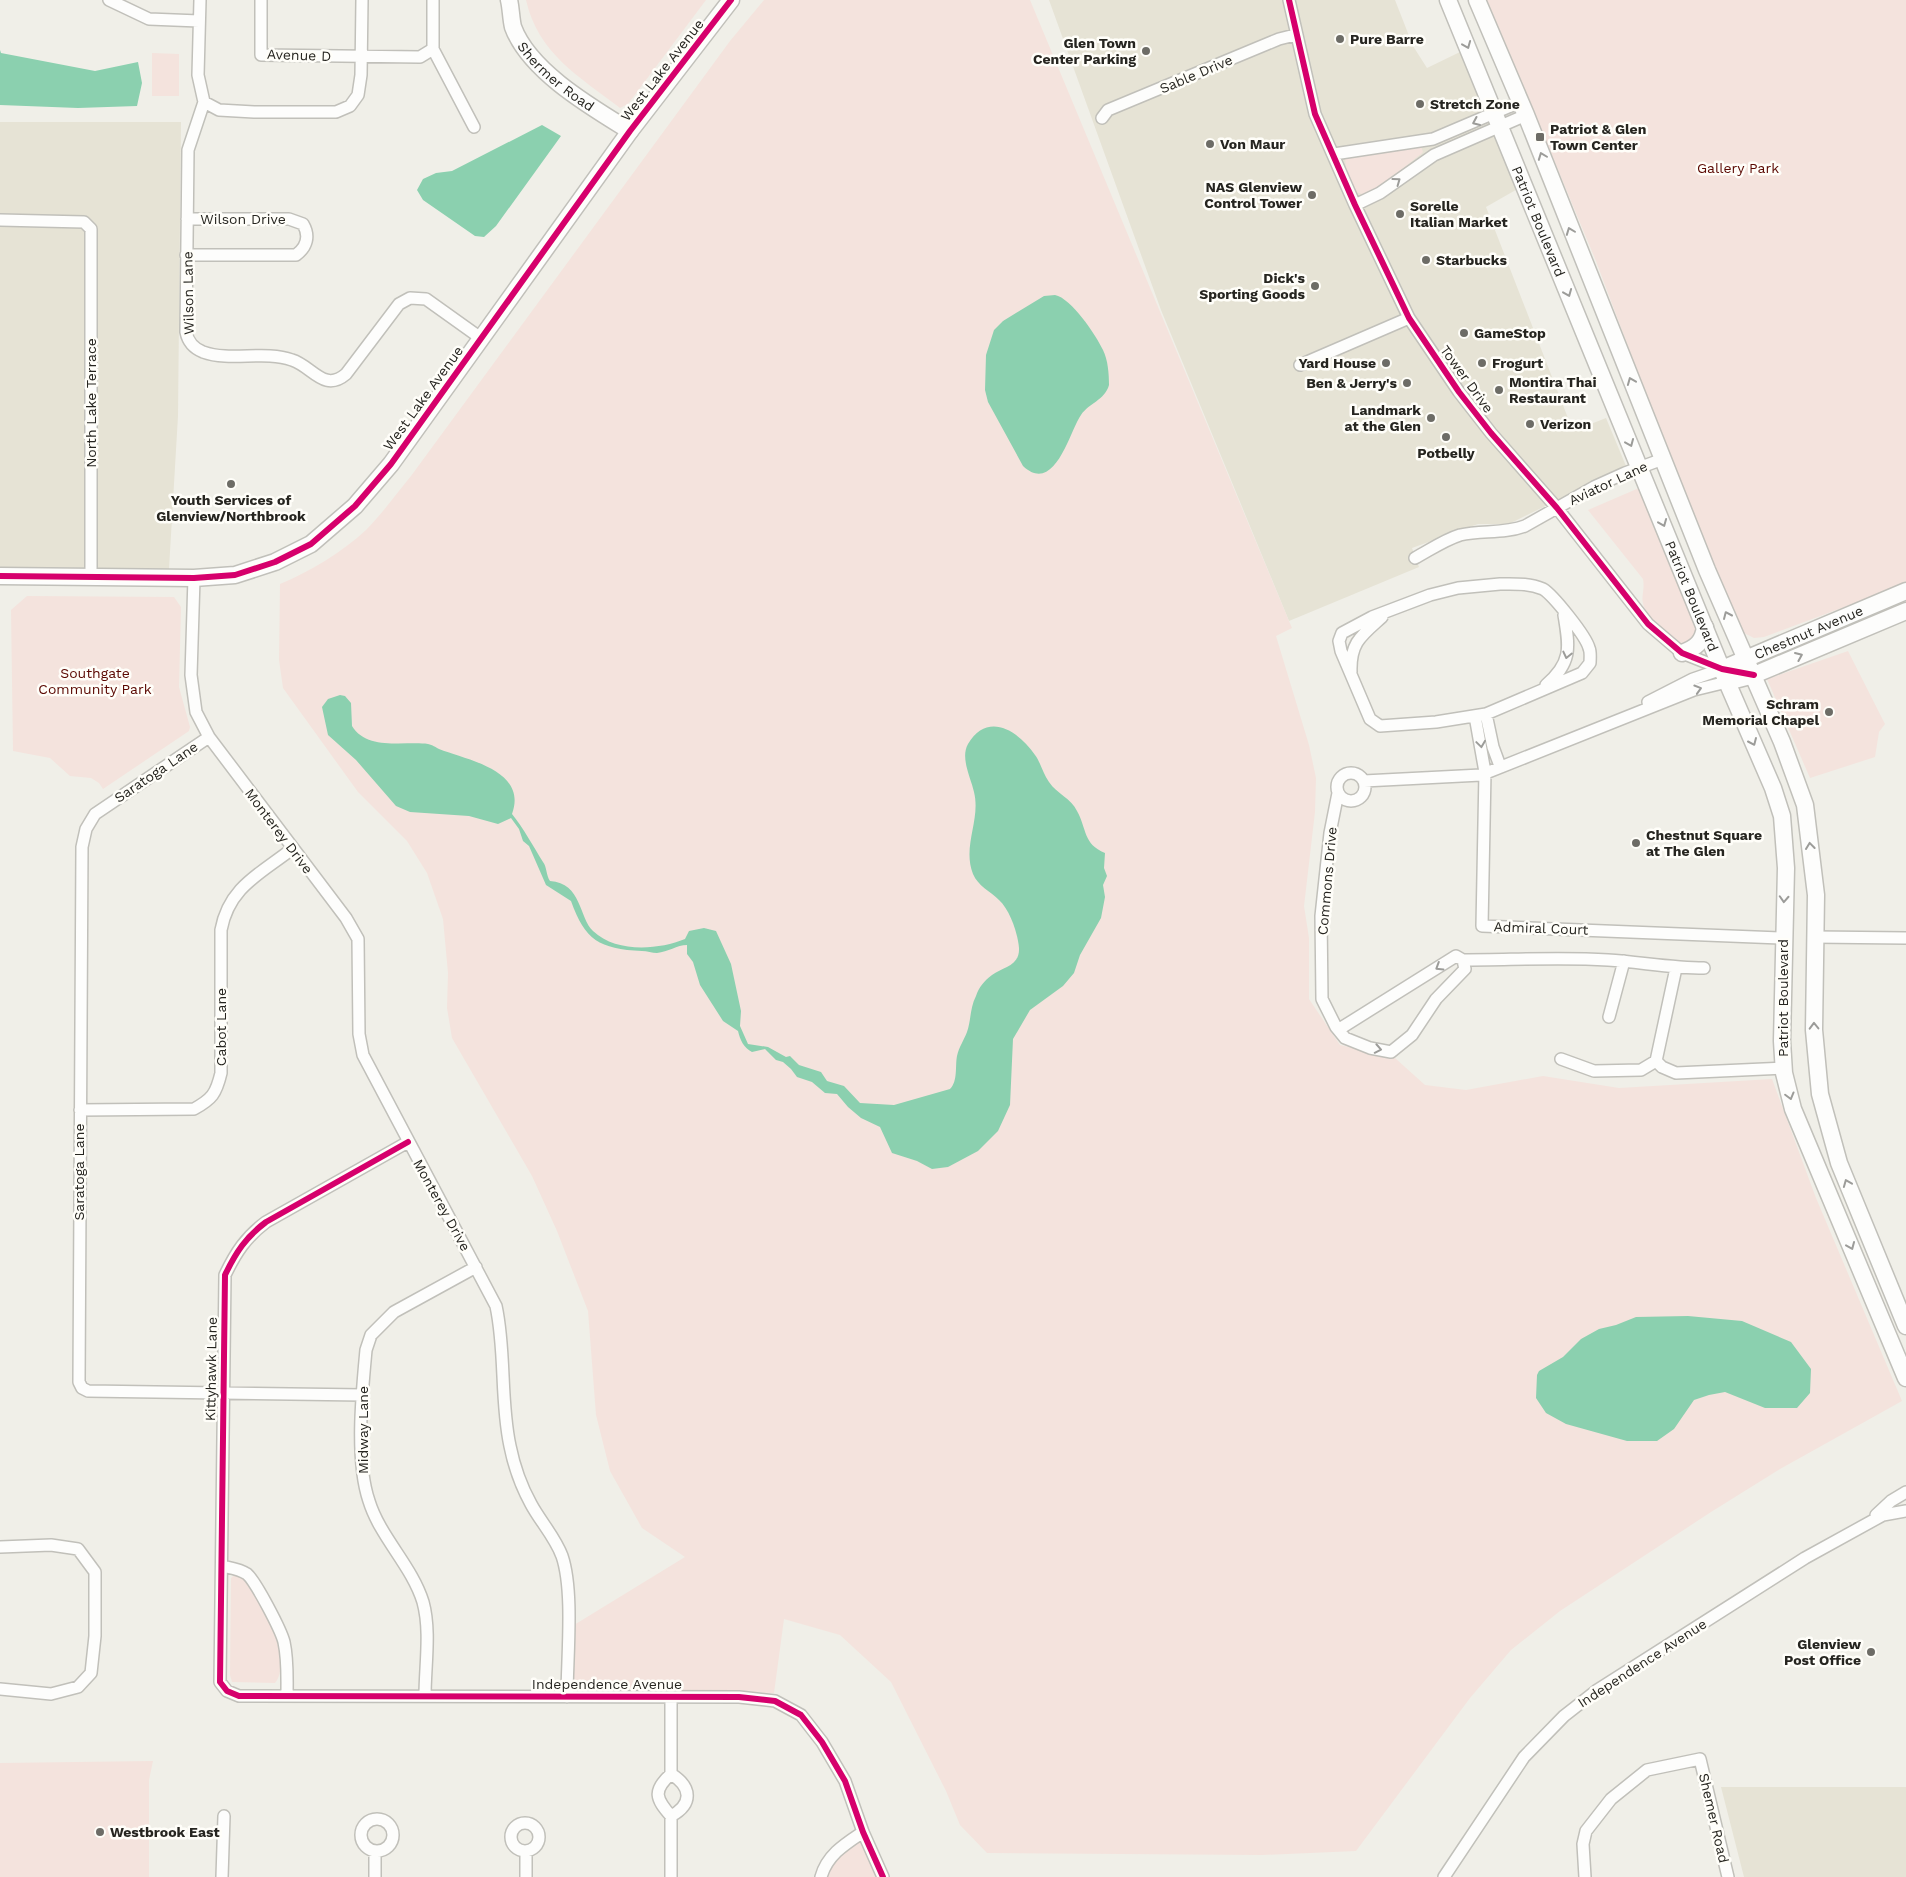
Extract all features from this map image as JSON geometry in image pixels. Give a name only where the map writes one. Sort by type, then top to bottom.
[{"type":"main road","name":"Shermer Road","points":[[509,0],[513,27],[532,58],[560,84],[630,131]]},
{"type":"main road","name":"West Lake Avenue","points":[[0,576],[194,578],[235,575],[275,562],[311,544],[355,506],[391,464],[630,131],[731,0]]},
{"type":"main road","name":"Patriot Boulevard","points":[[1448,0],[1724,675],[1773,788],[1782,816],[1786,868],[1782,938],[1783,1068],[1793,1109],[1906,1378]]},
{"type":"main road","name":"Patriot Boulevard","points":[[1477,0],[1523,108],[1663,459],[1708,570],[1754,675],[1805,805],[1816,895],[1814,1030],[1820,1094],[1839,1163],[1906,1326]]},
{"type":"main road","name":"Chestnut Avenue","points":[[1724,675],[1747,660],[1906,591]]},
{"type":"main road","name":"Chestnut Avenue","points":[[1724,675],[1754,675],[1906,611]]},
{"type":"main road","points":[[1682,654],[1698,645],[1704,637],[1704,626]]},
{"type":"street","points":[[109,0],[150,18],[199,21]]},
{"type":"street","points":[[200,0],[198,75],[204,102],[219,110],[229,112],[340,111],[350,106],[358,95],[362,0]]},
{"type":"street","name":"Avenue D","points":[[261,0],[261,55],[361,56]]},
{"type":"street","points":[[434,0],[434,49],[474,127]]},
{"type":"street","name":"Tower Drive","points":[[1289,0],[1295,35],[1315,114],[1355,205],[1409,318],[1459,392],[1491,433],[1557,508],[1648,624],[1682,654],[1724,675]]},
{"type":"street","name":"Sable Drive","points":[[1102,118],[1108,110],[1279,39],[1295,35]]},
{"type":"street","points":[[361,56],[420,57],[434,49]]},
{"type":"street","name":"Wilson Lane","points":[[204,102],[188,150],[186,332],[193,346],[209,354],[284,358],[300,363],[320,378],[326,380],[340,379],[399,304],[415,297],[426,298],[482,339]]},
{"type":"street","points":[[1355,205],[1380,193],[1432,156],[1497,120],[1523,108]]},
{"type":"street","points":[[1334,154],[1433,139],[1497,120]]},
{"type":"street","points":[[1422,141],[1432,156]]},
{"type":"street","name":"Wilson Drive","points":[[186,255],[296,255],[305,246],[307,234],[303,224],[289,219],[187,219]]},
{"type":"street","name":"North Lake Terrace","points":[[0,220],[84,222],[91,229],[91,578]]},
{"type":"street","points":[[1300,365],[1409,318]]},
{"type":"street","name":"Aviator Lane","points":[[1416,558],[1441,543],[1460,536],[1514,530],[1594,487],[1663,459]]},
{"type":"street","name":"Monterey Drive","points":[[194,578],[191,675],[196,712],[209,737],[346,918],[358,939],[359,1034],[362,1054],[492,1296],[499,1321],[505,1407],[510,1445],[517,1474],[531,1504],[562,1556],[567,1575],[567,1697]]},
{"type":"street","points":[[1525,584],[1544,590],[1563,612],[1583,636],[1589,648],[1590,663],[1582,673],[1480,715],[1436,722],[1380,726],[1370,719],[1351,676],[1339,641],[1342,633],[1351,627],[1430,595],[1458,588],[1525,584]]},
{"type":"street","points":[[1351,676],[1351,661],[1358,638],[1388,611]]},
{"type":"street","points":[[1541,690],[1555,678],[1566,661],[1569,642],[1563,612]]},
{"type":"street","name":"Chestnut Avenue","points":[[1338,793],[1337,784],[1345,774],[1354,773],[1364,781],[1481,774],[1603,724],[1694,690],[1724,675]]},
{"type":"street","points":[[1480,715],[1500,766]]},
{"type":"street","name":"Admiral Court","points":[[1480,715],[1484,772],[1482,926],[1782,938]]},
{"type":"street","name":"Saratoga Lane","points":[[209,737],[95,814],[86,829],[82,847],[79,1382],[82,1388],[88,1391],[362,1395]]},
{"type":"street","points":[[1338,793],[1350,801],[1359,798],[1364,791],[1364,781]]},
{"type":"street","name":"Commons Drive","points":[[1338,793],[1330,834],[1321,916],[1322,999],[1336,1027],[1345,1038],[1370,1048],[1391,1052],[1412,1035],[1436,999],[1465,970],[1463,960]]},
{"type":"street","name":"Cabot Lane","points":[[80,1110],[194,1109],[209,1101],[218,1088],[220,1073],[220,930],[224,914],[232,897],[292,849]]},
{"type":"street","points":[[1814,937],[1906,938]]},
{"type":"street","points":[[1336,1027],[1341,1028],[1456,956],[1463,960],[1624,961],[1676,968],[1704,968]]},
{"type":"street","points":[[1609,1017],[1624,961]]},
{"type":"street","points":[[1560,1059],[1594,1071],[1641,1070],[1656,1061],[1676,968]]},
{"type":"street","points":[[1656,1061],[1662,1067],[1676,1073],[1783,1068]]},
{"type":"street","name":"Kittyhawk Lane","points":[[227,1691],[220,1682],[222,1394],[225,1275],[235,1253],[248,1236],[266,1222],[408,1142]]},
{"type":"street","name":"Midway Lane","points":[[424,1696],[427,1622],[422,1600],[369,1503],[364,1482],[362,1395],[366,1350],[371,1336],[382,1322],[394,1312],[476,1267]]},
{"type":"street","name":"Independence Avenue","points":[[1868,1523],[1891,1501],[1906,1492]]},
{"type":"street","name":"Independence Avenue","points":[[1444,1877],[1524,1757],[1564,1716],[1596,1691],[1774,1577],[1883,1515],[1906,1511]]},
{"type":"street","points":[[0,1547],[51,1545],[78,1549],[95,1572],[95,1636],[91,1673],[78,1687],[51,1694],[0,1690]]},
{"type":"street","points":[[222,1566],[238,1569],[253,1581],[284,1640],[287,1664],[287,1696]]},
{"type":"street","name":"Independence Avenue","points":[[227,1691],[239,1696],[740,1697],[775,1701],[801,1715],[822,1742],[845,1781],[863,1832],[883,1877]]},
{"type":"street","points":[[671,1697],[671,1774],[660,1786],[658,1793],[658,1799],[671,1816],[671,1877]]},
{"type":"street","name":"Shemer Road","points":[[1585,1877],[1583,1844],[1586,1831],[1611,1799],[1647,1770],[1700,1758],[1728,1877]]},
{"type":"street","points":[[671,1774],[685,1785],[687,1798],[681,1808],[671,1816]]},
{"type":"street","points":[[222,1877],[224,1816]]},
{"type":"street","points":[[822,1877],[824,1867],[839,1848],[863,1832]]},
{"type":"street","points":[[375,1851],[375,1877]]},
{"type":"street","points":[[526,1851],[526,1877]]},
{"type":"shaded area","points":[[1049,0],[1395,0],[1413,46],[1427,68],[1460,52],[1521,187],[1486,207],[1573,431],[1606,418],[1626,466],[1509,524],[1478,524],[1412,548],[1419,567],[1289,621],[1161,310]]},
{"type":"shaded area","points":[[0,50],[1,53],[95,71],[138,62],[142,83],[137,106],[78,108],[0,105]]},
{"type":"shaded area","points":[[0,122],[181,122],[178,416],[169,569],[0,567]]},
{"type":"shaded area","points":[[542,125],[561,136],[496,226],[484,237],[475,236],[423,200],[417,190],[423,179],[436,173],[452,171]]},
{"type":"shaded area","points":[[1055,295],[1075,310],[1100,343],[1107,363],[1109,385],[1104,394],[1081,415],[1053,467],[1044,473],[1034,473],[1023,466],[988,402],[985,390],[986,355],[994,330],[1003,321],[1044,296]]},
{"type":"shaded area","points":[[340,695],[345,696],[351,703],[352,726],[367,739],[387,743],[430,744],[479,763],[503,777],[511,787],[515,799],[512,814],[544,864],[550,881],[560,883],[574,894],[588,925],[602,938],[625,946],[650,947],[685,939],[689,931],[704,928],[716,931],[731,964],[741,1011],[740,1026],[748,1044],[768,1047],[786,1057],[790,1056],[799,1065],[821,1072],[827,1081],[844,1086],[860,1103],[894,1105],[950,1089],[955,1078],[958,1053],[967,1032],[973,1005],[979,990],[992,975],[1014,962],[1019,954],[1017,936],[1007,910],[999,900],[978,882],[970,864],[969,853],[976,802],[965,755],[968,744],[976,734],[984,729],[993,727],[1002,728],[1020,738],[1037,758],[1049,782],[1074,807],[1089,841],[1105,853],[1104,868],[1107,876],[1103,885],[1105,897],[1101,918],[1080,955],[1074,973],[1063,986],[1030,1010],[1013,1039],[1010,1105],[998,1131],[978,1151],[948,1167],[932,1169],[917,1161],[892,1153],[880,1127],[861,1118],[837,1094],[825,1093],[812,1082],[797,1077],[783,1062],[776,1060],[765,1049],[752,1052],[747,1048],[741,1041],[738,1031],[723,1021],[700,985],[693,962],[687,954],[687,945],[655,953],[615,948],[604,945],[596,940],[582,925],[571,901],[546,885],[529,846],[523,841],[519,829],[511,818],[498,824],[469,816],[410,812],[396,806],[356,760],[328,735],[322,707],[328,699]]},
{"type":"shaded area","points":[[1688,1316],[1742,1321],[1791,1342],[1811,1369],[1810,1393],[1797,1408],[1765,1408],[1725,1392],[1709,1395],[1694,1400],[1674,1429],[1657,1441],[1627,1441],[1566,1424],[1546,1413],[1536,1398],[1537,1375],[1539,1371],[1563,1357],[1581,1339],[1599,1329],[1636,1317]]},
{"type":"shaded area","points":[[1721,1787],[1906,1787],[1906,1877],[1744,1877]]},
{"type":"green space","points":[[526,0],[706,0],[628,104],[620,108],[562,63],[550,50],[532,19]]},
{"type":"green space","points":[[764,0],[1030,0],[1292,628],[1276,636],[1309,745],[1316,778],[1315,812],[1304,906],[1309,938],[1309,999],[1340,1045],[1395,1058],[1425,1085],[1466,1090],[1543,1076],[1619,1088],[1772,1079],[1816,1198],[1902,1401],[1780,1469],[1711,1512],[1560,1611],[1511,1650],[1470,1698],[1356,1851],[1262,1855],[987,1853],[960,1825],[946,1791],[891,1682],[840,1635],[784,1619],[774,1693],[582,1688],[574,1681],[574,1625],[685,1557],[642,1528],[610,1471],[596,1415],[588,1311],[557,1231],[532,1176],[452,1038],[447,1008],[448,973],[443,919],[427,873],[407,841],[358,792],[283,688],[279,660],[280,584],[336,554],[366,530],[383,511],[411,476],[730,41]]},
{"type":"green space","name":"Gallery Park","points":[[1487,0],[1906,0],[1906,584],[1764,637],[1754,638],[1742,632],[1666,448],[1596,261]]},
{"type":"green space","points":[[152,53],[179,54],[179,96],[152,96]]},
{"type":"green space","points":[[1421,146],[1423,152],[1421,154],[1373,192],[1365,195],[1353,191],[1346,169],[1345,157]]},
{"type":"green space","points":[[1639,488],[1702,641],[1684,646],[1654,622],[1645,610],[1643,603],[1643,579],[1588,510]]},
{"type":"green space","name":"Southgate Community Park","points":[[27,596],[174,597],[181,607],[179,687],[190,727],[189,731],[103,789],[99,783],[91,778],[70,776],[50,758],[13,751],[11,610]]},
{"type":"green space","points":[[1848,651],[1885,724],[1879,732],[1875,757],[1810,778],[1767,679]]},
{"type":"green space","points":[[238,1572],[255,1592],[272,1624],[280,1658],[280,1672],[275,1683],[232,1682],[230,1675],[231,1578]]},
{"type":"green space","points":[[153,1761],[149,1780],[149,1877],[0,1877],[0,1763]]},
{"type":"green space","points":[[856,1842],[862,1843],[878,1877],[826,1877],[838,1855]]},
{"type":"cycle path","points":[[0,576],[194,578],[235,575],[275,562],[311,544],[355,506],[391,464],[630,131],[731,0]]},
{"type":"cycle path","points":[[1289,0],[1315,114],[1355,205],[1409,318],[1459,392],[1491,433],[1557,508],[1648,624],[1682,653],[1722,669],[1754,675]]},
{"type":"cycle path","points":[[408,1142],[266,1222],[242,1246],[225,1275],[220,1682],[227,1691],[239,1696],[739,1697],[775,1701],[801,1715],[822,1742],[845,1781],[863,1832],[883,1877]]},
{"type":"place","name":"Pure Barre","points":[[1340,39]]},
{"type":"place","name":"Glen Town Center Parking","points":[[1146,51]]},
{"type":"place","name":"Stretch Zone","points":[[1420,104]]},
{"type":"place","name":"Patriot & Glen Town Center","points":[[1540,137]]},
{"type":"place","name":"Von Maur","points":[[1210,144]]},
{"type":"place","name":"NAS Glenview Control Tower","points":[[1312,195]]},
{"type":"place","name":"Sorelle Italian Market","points":[[1400,214]]},
{"type":"place","name":"Starbucks","points":[[1426,260]]},
{"type":"place","name":"Dick's Sporting Goods","points":[[1315,286]]},
{"type":"place","name":"GameStop","points":[[1464,333]]},
{"type":"place","name":"Yard House","points":[[1386,363]]},
{"type":"place","name":"Frogurt","points":[[1482,363]]},
{"type":"place","name":"Ben & Jerry's","points":[[1407,383]]},
{"type":"place","name":"Montira Thai Restaurant","points":[[1499,390]]},
{"type":"place","name":"Landmark at the Glen","points":[[1431,418]]},
{"type":"place","name":"Verizon","points":[[1530,424]]},
{"type":"place","name":"Potbelly","points":[[1446,437]]},
{"type":"place","name":"Youth Services of Glenview/Northbrook","points":[[231,484]]},
{"type":"place","name":"Schram Memorial Chapel","points":[[1829,712]]},
{"type":"place","name":"Chestnut Square at The Glen","points":[[1636,843]]},
{"type":"place","name":"Glenview Post Office","points":[[1871,1652]]},
{"type":"place","name":"Westbrook East","points":[[100,1832]]}]
